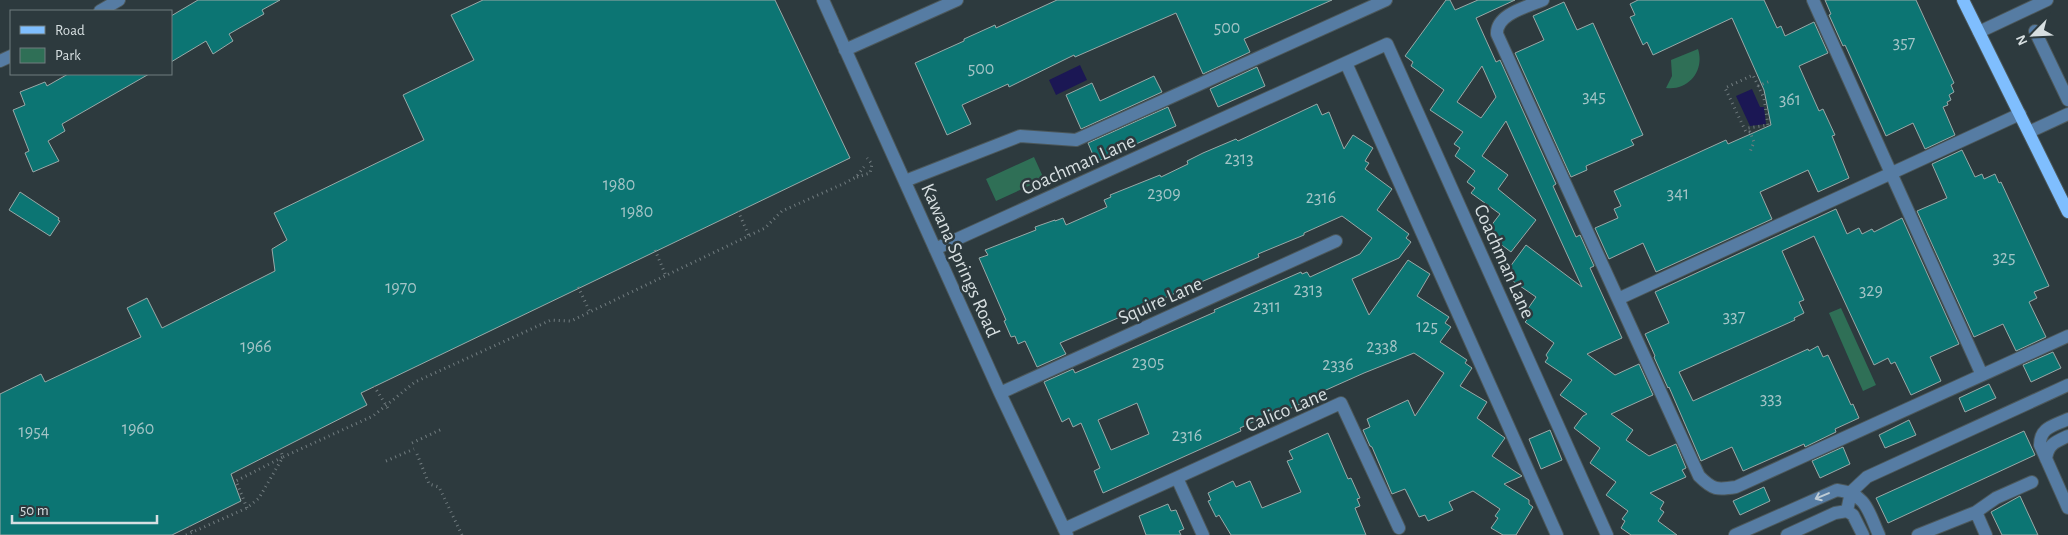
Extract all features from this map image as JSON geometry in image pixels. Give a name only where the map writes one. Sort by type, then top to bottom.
[{"type":"main road","points":[[1963,0],[2068,212]]},
{"type":"street","points":[[102,10],[120,0]]},
{"type":"street","name":"Kawana Springs Road","points":[[823,0],[1000,393],[1065,532]]},
{"type":"street","points":[[845,50],[957,0]]},
{"type":"street","points":[[904,181],[1020,136],[1076,140],[1386,0]]},
{"type":"street","points":[[1543,0],[1502,20],[1497,28],[1497,34],[1699,476],[1710,487],[1721,490],[1736,487],[2068,336]]},
{"type":"street","points":[[1813,0],[1982,375]]},
{"type":"street","points":[[1979,32],[2047,0]]},
{"type":"street","points":[[2035,31],[2068,100]]},
{"type":"street","name":"Coachman Lane","points":[[935,249],[1387,44],[1607,535]]},
{"type":"street","points":[[1346,63],[1557,535]]},
{"type":"street","points":[[1618,299],[2020,114]]},
{"type":"street","points":[[2030,132],[2068,114]]},
{"type":"street","name":"Squire Lane","points":[[1000,393],[1336,241]]},
{"type":"street","points":[[1847,511],[1851,492],[1867,477],[2068,385]]},
{"type":"street","name":"Calico Lane","points":[[1065,532],[1341,403],[1399,528]]},
{"type":"street","points":[[2068,419],[2043,431],[2040,436],[2040,445],[2068,508]]},
{"type":"street","points":[[2046,459],[2047,449],[2052,443],[2068,436]]},
{"type":"street","points":[[1177,478],[1203,535]]},
{"type":"street","points":[[1918,535],[1976,512],[1996,498],[2032,482]]},
{"type":"street","points":[[1735,535],[1838,490],[1851,492],[1862,499],[1879,535]]},
{"type":"street","points":[[1787,535],[1835,513],[1847,511],[1853,515],[1863,535]]},
{"type":"street","points":[[1976,512],[1986,535]]},
{"type":"path","points":[[1750,132],[1746,132],[1725,88],[1753,75],[1764,98],[1768,124],[1748,128],[1750,132],[1754,142],[1750,152]]},
{"type":"path","points":[[1758,86],[1770,81]]},
{"type":"path","points":[[248,508],[236,481],[283,457],[373,416],[415,382],[551,320],[571,321],[750,236],[765,228],[782,211],[856,177],[870,173],[872,164],[867,158]]},
{"type":"path","points":[[856,177],[864,167]]},
{"type":"path","points":[[738,211],[750,236]]},
{"type":"path","points":[[655,250],[666,276]]},
{"type":"path","points":[[578,287],[590,312]]},
{"type":"path","points":[[374,386],[389,410]]},
{"type":"path","points":[[412,443],[442,429]]},
{"type":"path","points":[[386,462],[414,448]]},
{"type":"path","points":[[280,449],[283,457]]},
{"type":"path","points":[[417,454],[429,484],[440,487],[462,535]]},
{"type":"path","points":[[186,535],[248,508],[259,498],[283,457]]},
{"type":"path","points":[[189,526],[192,532]]},
{"type":"green space","points":[[1698,49],[1699,65],[1693,78],[1681,86],[1666,88],[1672,76],[1671,60]]},
{"type":"green space","points":[[1034,157],[1044,179],[996,201],[986,179]]},
{"type":"green space","points":[[1841,308],[1876,385],[1863,391],[1829,313]]},
{"type":"shaded area","points":[[1080,65],[1087,80],[1056,95],[1049,80]]},
{"type":"shaded area","points":[[1752,89],[1760,107],[1764,107],[1766,124],[1750,126],[1736,96]]},
{"type":"building","points":[[198,0],[280,0],[262,10],[264,14],[229,34],[233,41],[213,54],[206,41],[172,61],[172,15]]},
{"type":"building","points":[[483,0],[775,0],[850,158],[361,393],[367,405],[231,474],[241,501],[172,535],[0,535],[0,394],[41,374],[45,382],[141,337],[127,308],[147,298],[162,328],[275,271],[272,249],[287,240],[274,213],[424,140],[403,95],[474,60],[451,15]]},
{"type":"building","points":[[1057,0],[1332,0],[1244,39],[1250,52],[1203,74],[1176,13],[1075,57],[1074,55],[1009,87],[1008,84],[962,105],[971,124],[947,135],[915,63],[995,25],[996,28]]},
{"type":"building","points":[[1446,0],[1450,0],[1455,10],[1478,0],[1515,0],[1476,18],[1496,62],[1500,60],[1556,184],[1553,186],[1576,237],[1580,235],[1594,266],[1590,268],[1622,338],[1587,354],[1615,375],[1639,364],[1653,395],[1611,414],[1633,430],[1626,440],[1649,456],[1676,444],[1686,468],[1682,470],[1686,477],[1650,493],[1664,502],[1660,509],[1664,512],[1658,521],[1677,535],[1631,535],[1621,528],[1625,521],[1622,519],[1628,511],[1606,495],[1616,482],[1590,463],[1600,448],[1574,428],[1583,416],[1587,414],[1560,395],[1572,380],[1545,362],[1548,358],[1546,355],[1554,343],[1525,322],[1527,320],[1522,317],[1536,297],[1504,275],[1526,245],[1582,287],[1506,121],[1482,156],[1508,175],[1498,189],[1536,220],[1511,252],[1495,240],[1496,238],[1487,231],[1500,214],[1471,193],[1475,188],[1467,182],[1475,171],[1455,156],[1460,148],[1454,144],[1463,132],[1430,110],[1444,90],[1411,66],[1413,62],[1405,56]],"holes":[[[1482,66],[1496,97],[1481,118],[1457,102]]]},
{"type":"building","points":[[1638,0],[1764,0],[1777,28],[1781,26],[1785,36],[1814,22],[1828,53],[1799,66],[1819,111],[1823,109],[1835,135],[1832,136],[1849,178],[1818,192],[1808,170],[1760,192],[1772,219],[1656,272],[1643,243],[1609,259],[1595,228],[1618,218],[1614,209],[1621,206],[1614,191],[1726,140],[1728,144],[1771,125],[1764,90],[1732,18],[1653,55],[1647,42],[1643,45],[1630,17],[1635,15],[1630,4]]},
{"type":"building","points":[[1825,0],[1916,0],[1954,83],[1951,85],[1954,92],[1949,95],[1951,100],[1947,102],[1948,105],[1943,107],[1955,135],[1925,149],[1913,123],[1886,136],[1846,47],[1845,45],[1843,46],[1829,15],[1831,14]]},
{"type":"building","points":[[1564,2],[1577,30],[1593,23],[1643,135],[1631,140],[1634,145],[1586,166],[1587,170],[1571,177],[1515,53],[1544,40],[1533,16]]},
{"type":"building","points":[[1257,67],[1265,86],[1218,107],[1210,89]]},
{"type":"building","points":[[66,75],[147,75],[62,124],[65,131],[48,141],[59,161],[33,172],[25,153],[29,151],[13,110],[25,105],[20,92],[45,82],[47,86]]},
{"type":"building","points":[[1154,76],[1162,92],[1081,129],[1066,95],[1092,83],[1100,101]]},
{"type":"building","points":[[1317,104],[1322,115],[1329,112],[1344,149],[1353,135],[1373,148],[1365,161],[1369,163],[1365,169],[1392,189],[1377,210],[1409,234],[1406,238],[1411,242],[1399,258],[1352,279],[1369,315],[1408,260],[1430,274],[1417,296],[1449,317],[1445,323],[1451,327],[1440,342],[1467,360],[1465,363],[1472,368],[1460,386],[1487,402],[1477,418],[1505,438],[1492,456],[1522,476],[1504,484],[1529,500],[1529,504],[1533,507],[1516,535],[1503,535],[1491,528],[1498,518],[1495,516],[1500,509],[1473,491],[1449,502],[1453,510],[1428,521],[1425,515],[1419,517],[1405,489],[1392,494],[1363,430],[1370,427],[1367,419],[1408,400],[1415,416],[1444,373],[1414,353],[1317,394],[1318,396],[1269,418],[1268,415],[1240,428],[1241,431],[1103,493],[1094,471],[1100,468],[1081,423],[1073,427],[1069,418],[1062,422],[1044,382],[1073,369],[1075,373],[1301,272],[1302,274],[1307,272],[1310,277],[1360,254],[1372,238],[1342,216],[1304,233],[1304,235],[1258,254],[1259,257],[1060,343],[1066,354],[1037,367],[1025,341],[1018,344],[1015,336],[1011,337],[1004,321],[1006,320],[979,258],[988,255],[985,250],[1036,230],[1035,227],[1063,218],[1066,225],[1107,207],[1104,200],[1111,197],[1110,195],[1160,175],[1161,177],[1188,164],[1187,161],[1203,153],[1236,139],[1238,141]],"holes":[[[1137,403],[1149,434],[1111,450],[1098,420]]]},
{"type":"building","points":[[1168,107],[1176,126],[1096,162],[1088,143]]},
{"type":"building","points":[[1962,150],[1975,177],[1982,174],[1984,179],[1995,174],[1999,183],[2001,182],[2049,286],[2034,292],[2037,298],[2029,302],[2046,337],[2016,351],[2003,324],[1974,337],[1917,211],[1947,198],[1932,164]]},
{"type":"building","points":[[20,192],[59,218],[58,220],[60,221],[50,236],[9,210]]},
{"type":"building","points":[[1836,209],[1847,234],[1859,228],[1862,234],[1872,229],[1874,232],[1902,218],[1959,344],[1930,357],[1941,381],[1911,395],[1895,362],[1891,364],[1888,358],[1874,365],[1814,236],[1782,251],[1804,300],[1799,302],[1804,313],[1794,318],[1795,320],[1679,372],[1693,401],[1818,346],[1823,357],[1828,355],[1859,418],[1835,429],[1836,432],[1805,447],[1804,444],[1743,471],[1732,447],[1701,461],[1645,334],[1669,323],[1655,292]]},
{"type":"building","points":[[2053,352],[2061,368],[2031,382],[2023,365]]},
{"type":"building","points":[[1989,384],[1996,398],[1965,412],[1959,398]]},
{"type":"building","points":[[1909,420],[1916,435],[1885,448],[1879,435]]},
{"type":"building","points":[[1550,430],[1562,460],[1541,469],[1529,439]]},
{"type":"building","points":[[2024,431],[2035,455],[1888,523],[1876,498]]},
{"type":"building","points":[[1328,433],[1348,479],[1351,478],[1360,498],[1357,499],[1360,506],[1355,508],[1366,535],[1231,535],[1219,515],[1216,517],[1208,501],[1211,500],[1208,493],[1233,481],[1236,487],[1250,481],[1262,508],[1301,492],[1287,461],[1293,459],[1289,451]]},
{"type":"building","points":[[1843,447],[1850,464],[1820,478],[1812,461]]},
{"type":"building","points":[[1764,487],[1770,501],[1740,515],[1733,501]]},
{"type":"building","points":[[2020,496],[2038,535],[2002,535],[1991,512]]},
{"type":"building","points":[[1168,504],[1171,511],[1176,510],[1184,529],[1179,531],[1181,535],[1146,535],[1139,516]]}]
